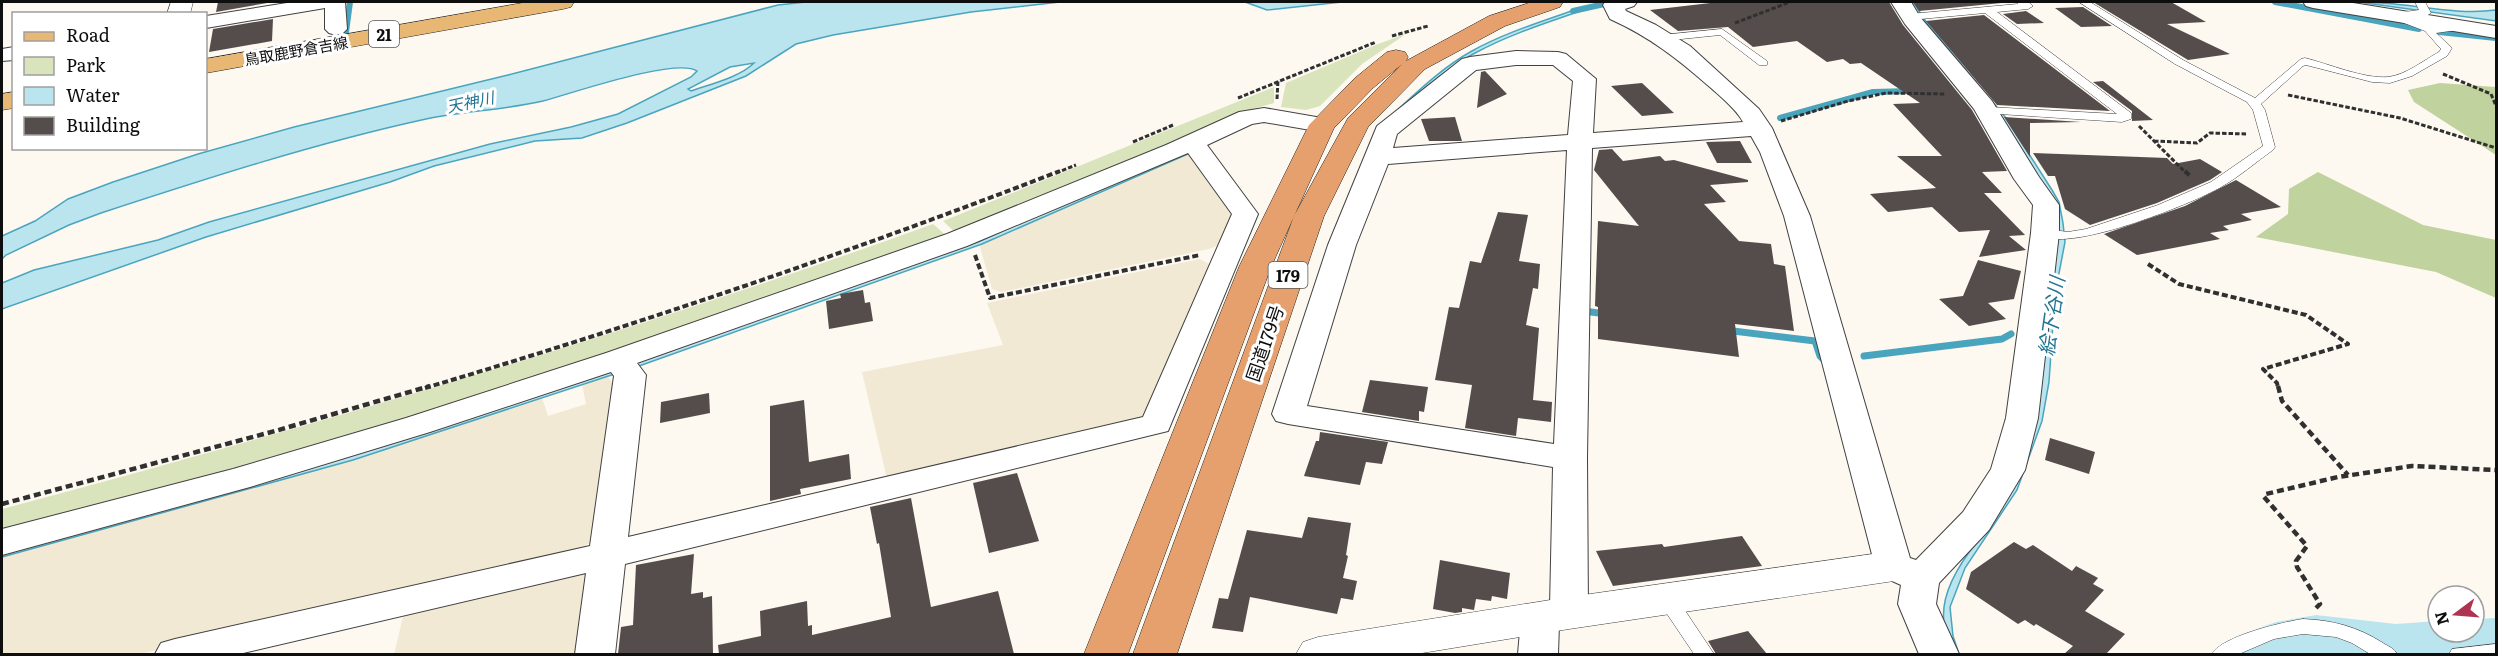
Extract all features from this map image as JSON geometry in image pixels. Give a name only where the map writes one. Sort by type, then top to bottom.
[{"type":"highway","name":"国道179号","points":[[1106,654],[1255,267],[1322,125],[1364,83],[1405,49],[1458,20],[1512,2]]},
{"type":"highway","name":"国道179号","points":[[1155,654],[1309,216],[1357,124],[1416,64],[1497,21],[1552,2]]},
{"type":"main road","name":"鳥取鹿野倉吉線","points":[[207,66],[508,7],[563,2]]},
{"type":"street","points":[[207,22],[327,2]]},
{"type":"street","points":[[335,2],[336,30]]},
{"type":"street","points":[[1626,2],[1613,5],[1617,15],[1682,51],[1727,90],[1751,114],[1772,152],[1797,216],[1917,604],[1939,654]]},
{"type":"street","points":[[2313,2],[2496,32]]},
{"type":"street","points":[[1318,654],[1549,629],[1667,599],[1908,572],[1976,521],[2008,470],[2022,418],[2045,232],[2046,205],[2027,179],[1988,111],[1905,9]]},
{"type":"street","points":[[1549,629],[1570,458],[1580,140],[1585,80],[1575,69],[1558,59],[1485,61],[1470,64],[1458,71],[1386,131],[1378,157],[1342,245],[1288,414],[1570,458]]},
{"type":"street","points":[[2,542],[249,476],[418,425],[617,360],[964,237],[1187,132],[1256,116],[1281,117],[1322,125]]},
{"type":"street","points":[[1378,157],[1758,126]]},
{"type":"street","points":[[175,654],[609,555],[1156,424],[1245,214],[1187,132]]},
{"type":"street","points":[[595,654],[630,375],[617,360]]},
{"type":"lane","points":[[1905,9],[1988,10],[2028,6],[2022,2]]},
{"type":"lane","points":[[2045,232],[2068,236],[2088,233],[2163,208],[2216,185],[2269,147],[2259,110],[2254,104],[2234,89],[2150,44],[2084,2]]},
{"type":"lane","points":[[2389,15],[2424,14],[2426,13],[2424,5],[2420,2]]},
{"type":"lane","points":[[1988,10],[2127,116]]},
{"type":"lane","points":[[2389,15],[2430,29],[2457,27]]},
{"type":"lane","points":[[2254,104],[2298,64],[2305,62],[2381,80],[2408,74],[2443,54],[2447,48],[2432,35],[2430,29]]},
{"type":"lane","points":[[1662,38],[1722,32],[1763,63]]},
{"type":"lane","points":[[1988,111],[2122,118],[2127,116]]},
{"type":"lane","points":[[1667,599],[1704,654]]},
{"type":"lane","points":[[2222,654],[2256,636],[2285,628],[2332,627],[2358,637],[2383,654]]},
{"type":"lane","points":[[2459,654],[2496,652]]},
{"type":"path","points":[[1722,32],[1738,22],[1790,2]]},
{"type":"path","points":[[1389,37],[1428,26]]},
{"type":"path","points":[[1237,98],[1378,41]]},
{"type":"path","points":[[2416,68],[2447,75],[2491,94],[2496,106]]},
{"type":"path","points":[[1276,109],[1278,81]]},
{"type":"path","points":[[1758,126],[1886,93],[1954,95]]},
{"type":"path","points":[[2286,94],[2400,118],[2496,148]]},
{"type":"path","points":[[2127,116],[2205,190]]},
{"type":"path","points":[[1128,144],[1187,132]]},
{"type":"path","points":[[2154,141],[2197,143],[2210,133],[2254,134],[2267,141]]},
{"type":"path","points":[[2,504],[276,431],[485,369],[666,311],[936,219],[1077,165]]},
{"type":"path","points":[[964,237],[974,249],[990,298],[1230,249]]},
{"type":"path","points":[[2148,264],[2179,284],[2306,315],[2348,344],[2263,369],[2277,383],[2282,401],[2348,475]]},
{"type":"path","points":[[2285,628],[2320,604],[2296,567],[2296,561],[2307,546],[2264,497],[2266,494],[2348,475],[2412,466],[2496,470]]},
{"type":"shaded area","points":[[1183,151],[1193,156],[1240,218],[1227,242],[1209,249],[1001,292],[992,289],[980,247],[985,236]]},
{"type":"shaded area","points":[[1200,259],[1218,269],[1144,419],[887,479],[862,372],[1003,345],[987,303]]},
{"type":"shaded area","points":[[599,372],[610,379],[618,395],[598,537],[575,553],[140,654],[2,654],[2,550],[162,507],[540,392],[548,416],[586,404],[581,379]]},
{"type":"shaded area","points":[[580,573],[591,576],[582,654],[394,654],[404,613]]},
{"type":"green space","points":[[1406,34],[1362,64],[1320,106],[1306,110],[1281,107],[1286,83]]},
{"type":"green space","points":[[2440,83],[2496,87],[2496,155],[2414,102],[2408,90]]},
{"type":"green space","points":[[1274,87],[1274,103],[1250,110],[958,235],[943,221]]},
{"type":"green space","points":[[2318,172],[2423,225],[2496,240],[2496,298],[2436,272],[2256,237],[2288,214],[2289,189]]},
{"type":"green space","points":[[933,224],[949,238],[616,353],[227,474],[2,534],[2,509],[236,445],[470,377],[702,304]]},
{"type":"water","name":"天神川","points":[[806,2],[1060,2],[971,12],[833,35],[796,44],[746,76],[627,123],[582,138],[535,141],[434,166],[390,182],[206,237],[2,309],[2,283],[34,270],[158,240],[209,222],[490,144],[571,127],[618,114],[691,77],[697,71],[685,68],[646,72],[543,101],[426,119],[303,150],[101,213],[69,225],[2,259],[2,236],[35,221],[68,199],[198,154],[294,127],[508,75],[778,5]],"holes":[[[754,63],[716,83],[691,91],[688,89],[730,67]]]},
{"type":"water","points":[[1245,2],[1342,2],[1267,10]]},
{"type":"water","points":[[1907,2],[1913,2],[1927,23],[2006,118],[2059,202],[2065,242],[2055,294],[2049,382],[2042,421],[2017,490],[1965,568],[1950,607],[1953,636],[1959,654],[1954,654],[1945,627],[1945,601],[1958,569],[1977,542],[2057,237]]},
{"type":"water","points":[[2358,2],[2444,10],[2496,10],[2496,21]]},
{"type":"water","points":[[1580,8],[1586,9],[1516,34],[1464,59],[1393,114],[1421,88],[1461,57],[1512,32]]},
{"type":"water","points":[[1182,151],[1188,154],[982,244],[639,366],[353,460],[2,557],[2,552],[285,474],[578,381],[978,242]]},
{"type":"water","points":[[2303,636],[2347,641],[2348,646],[2307,641],[2263,654],[2251,654]]},
{"type":"water","points":[[2496,639],[2496,643],[2486,644],[2486,640]]},
{"type":"water","points":[[2426,644],[2479,644],[2393,649],[2391,646]]},
{"type":"building","points":[[218,2],[273,2],[216,12]]},
{"type":"building","points":[[1719,2],[1889,2],[1903,25],[1972,110],[2007,171],[1982,172],[2002,193],[1984,193],[2025,235],[2009,236],[2026,250],[1979,257],[1990,230],[1959,232],[1932,207],[1888,212],[1870,194],[1936,188],[1897,156],[1942,156],[1893,104],[1920,103],[1861,63],[1850,64],[1843,59],[1827,62],[1797,41],[1753,47],[1728,27],[1678,31],[1650,10]]},
{"type":"building","points":[[1913,2],[2012,2],[1919,11]]},
{"type":"building","points":[[2093,2],[2171,2],[2206,22],[2167,24],[2230,54],[2188,60]]},
{"type":"building","points":[[2083,7],[2112,26],[2081,27],[2055,8]]},
{"type":"building","points":[[2026,11],[2044,23],[2017,24],[2003,14]]},
{"type":"building","points":[[1984,15],[2110,111],[1997,105],[1926,21]]},
{"type":"building","points":[[273,19],[272,41],[209,52],[213,29]]},
{"type":"building","points":[[1485,71],[1507,94],[1477,108],[1481,72]]},
{"type":"building","points":[[2103,81],[2153,120],[2132,121],[2132,111],[2093,82]]},
{"type":"building","points":[[1642,83],[1674,113],[1642,116],[1611,86]]},
{"type":"building","points":[[1455,117],[1462,141],[1429,141],[1421,119]]},
{"type":"building","points":[[2004,117],[2081,122],[2030,123],[2030,157]]},
{"type":"building","points":[[1740,141],[1752,163],[1717,163],[1706,142]]},
{"type":"building","points":[[1612,149],[1623,161],[1660,156],[1665,161],[1674,160],[1748,180],[1748,182],[1710,185],[1726,202],[1704,204],[1739,241],[1771,244],[1774,264],[1785,266],[1794,331],[1735,324],[1739,357],[1598,339],[1598,307],[1595,306],[1598,221],[1639,226],[1594,170],[1599,150]]},
{"type":"building","points":[[2033,153],[2167,158],[2173,164],[2200,159],[2222,172],[2210,180],[2157,203],[2090,225],[2065,209],[2055,176],[2048,176]]},
{"type":"building","points":[[2236,180],[2281,207],[2241,214],[2252,220],[2223,226],[2229,230],[2210,233],[2220,239],[2137,255],[2104,234],[2185,206]]},
{"type":"building","points":[[1498,212],[1528,215],[1519,261],[1540,264],[1538,289],[1533,288],[1526,325],[1539,328],[1533,400],[1552,402],[1551,422],[1518,418],[1516,436],[1465,428],[1472,385],[1435,380],[1449,307],[1459,308],[1470,261],[1481,263]]},
{"type":"building","points":[[1978,260],[2021,271],[2014,299],[1988,303],[2006,319],[1969,326],[1939,299],[1963,296]]},
{"type":"building","points":[[863,290],[865,303],[870,302],[873,321],[829,329],[826,301],[841,298],[840,294]]},
{"type":"building","points":[[1370,380],[1428,387],[1424,412],[1419,411],[1419,421],[1362,412]]},
{"type":"building","points":[[709,393],[710,413],[660,423],[661,402]]},
{"type":"building","points":[[804,400],[809,462],[849,454],[851,479],[800,489],[801,494],[770,501],[770,406]]},
{"type":"building","points":[[1320,432],[1388,442],[1382,464],[1366,462],[1360,485],[1304,476],[1316,441],[1319,441]]},
{"type":"building","points":[[2050,438],[2095,452],[2089,474],[2045,460]]},
{"type":"building","points":[[1017,473],[1039,541],[989,553],[973,483]]},
{"type":"building","points":[[911,498],[931,607],[998,591],[1014,654],[719,654],[718,645],[761,636],[760,611],[807,601],[808,626],[812,625],[812,635],[891,617],[879,543],[877,544],[870,507]]},
{"type":"building","points":[[1308,517],[1351,523],[1343,578],[1357,581],[1353,600],[1341,598],[1337,614],[1250,597],[1243,632],[1212,628],[1219,598],[1228,599],[1247,530],[1302,538]]},
{"type":"building","points":[[1742,536],[1762,566],[1613,586],[1596,551],[1662,544],[1664,547]]},
{"type":"building","points":[[2014,542],[2026,549],[2033,545],[2072,571],[2076,566],[2098,578],[2093,584],[2104,590],[2085,611],[2125,634],[2106,654],[2064,654],[2073,646],[2036,624],[2034,626],[2025,620],[2018,624],[1966,589],[1971,572]]},
{"type":"building","points":[[694,554],[691,594],[703,592],[703,598],[712,596],[713,654],[618,654],[621,627],[633,625],[636,565]]},
{"type":"building","points":[[1440,560],[1510,573],[1507,599],[1492,596],[1491,601],[1476,599],[1474,610],[1462,608],[1462,612],[1455,613],[1433,609]]},
{"type":"building","points":[[1748,631],[1767,654],[1716,654],[1708,641]]},
{"type":"waterway","points":[[346,32],[350,2]]},
{"type":"waterway","points":[[1573,11],[1613,2]]},
{"type":"waterway","points":[[2275,2],[2419,29]]},
{"type":"waterway","points":[[2439,32],[2496,38]]},
{"type":"waterway","points":[[1780,118],[1873,92],[1910,91]]},
{"type":"waterway","points":[[1591,312],[1606,314]]},
{"type":"waterway","points":[[1725,330],[1815,341],[1820,356],[1825,361]]},
{"type":"waterway","points":[[1864,356],[2002,339],[2011,334]]},
{"type":"waterway","name":"絵下谷川","points":[[2257,654],[2276,646],[2316,638],[2396,648],[2496,641]]}]
